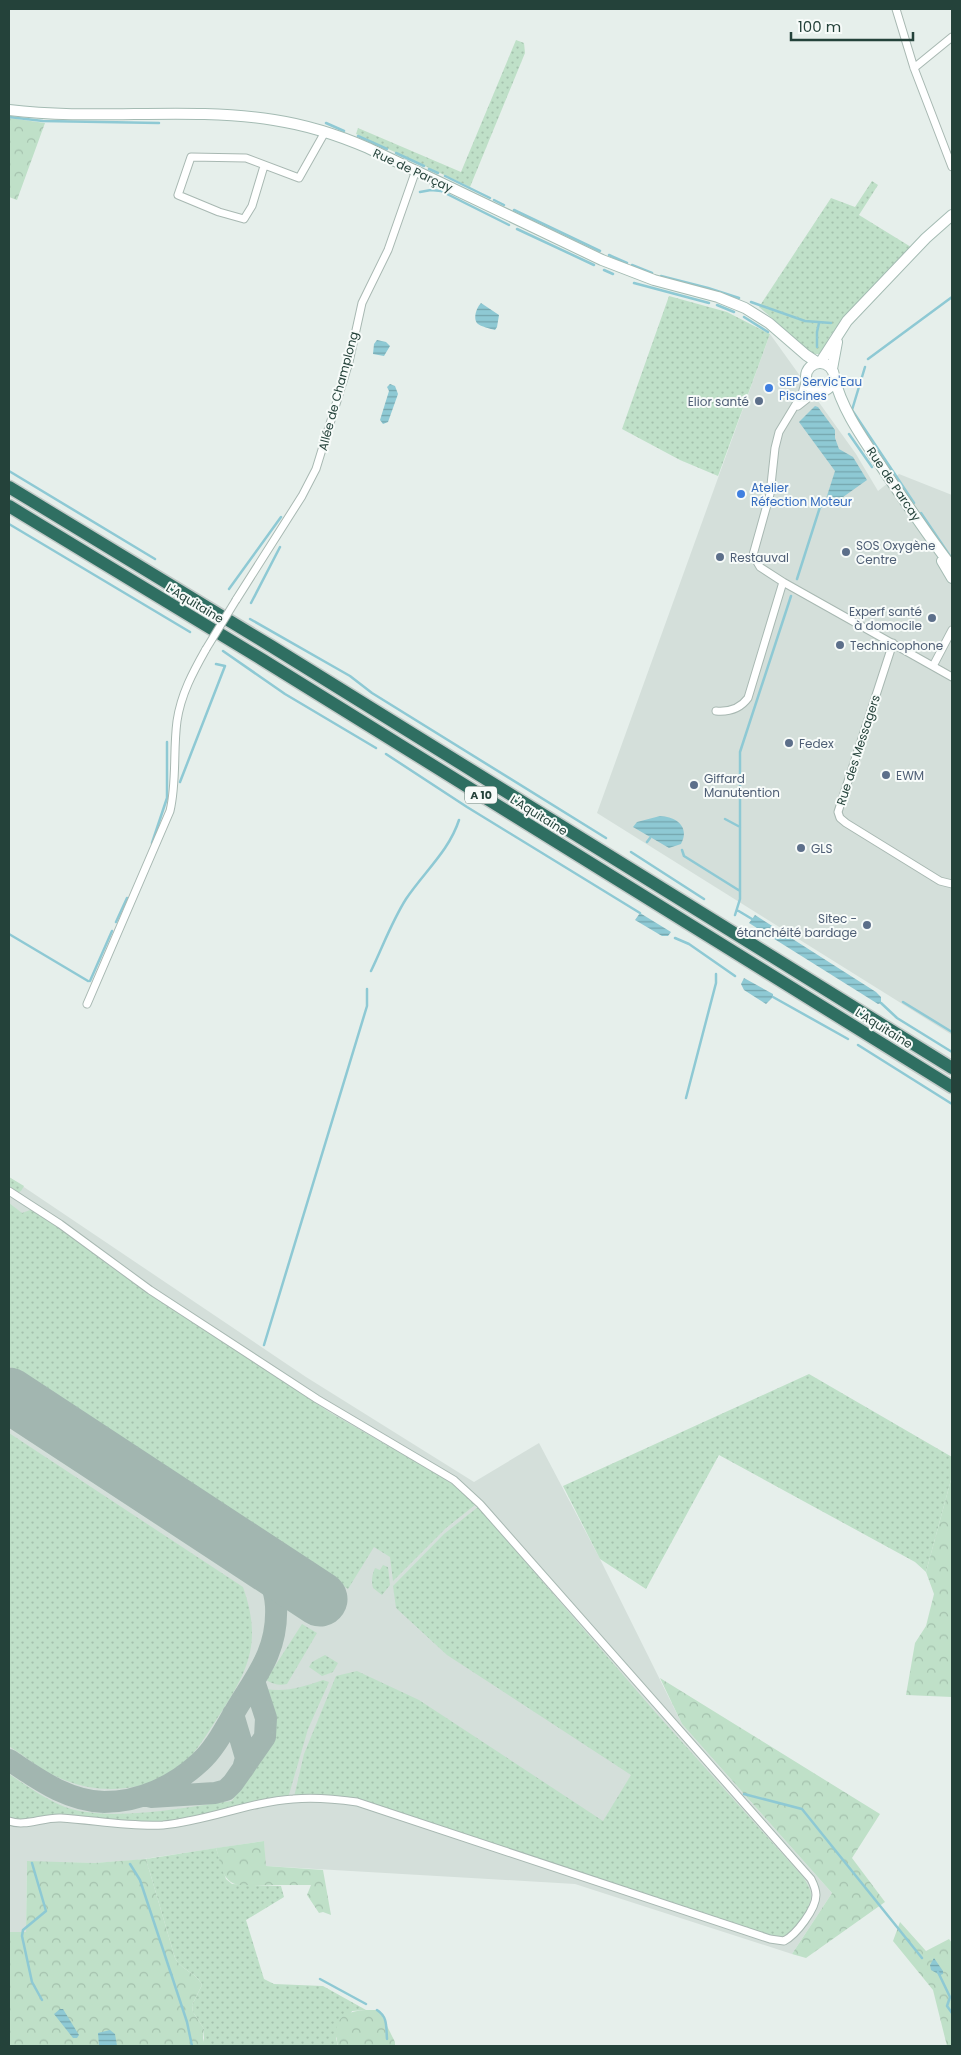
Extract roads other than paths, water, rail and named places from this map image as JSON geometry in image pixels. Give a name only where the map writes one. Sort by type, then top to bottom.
[{"type":"highway","name":"L'Aquitaine","points":[[9,487],[263,641],[952,1068]]},
{"type":"highway","name":"L'Aquitaine","points":[[9,506],[254,655],[952,1087]]},
{"type":"street","points":[[896,9],[914,68],[952,167]]},
{"type":"street","points":[[914,68],[952,37]]},
{"type":"street","name":"Rue de Parçay","points":[[9,110],[54,114],[237,116],[275,120],[325,132],[356,143],[416,170],[602,260],[654,280],[718,297],[745,308],[769,323],[819,363]]},
{"type":"street","points":[[264,166],[252,206],[244,219],[219,212],[178,195],[191,157],[246,158],[299,178],[325,132]]},
{"type":"street","name":"Allée de Champlong","points":[[87,1004],[170,811],[174,790],[176,735],[179,712],[189,680],[236,600],[302,496],[316,469],[349,362],[362,303],[388,250],[416,170]]},
{"type":"street","points":[[819,363],[847,321],[926,238],[952,215]]},
{"type":"street","points":[[790,413],[818,391],[828,389],[833,373],[836,346],[847,321]]},
{"type":"street","name":"Rue de Parçay","points":[[788,340],[803,361],[806,377]]},
{"type":"street","points":[[833,373],[827,364],[819,363],[810,367],[802,394],[779,432],[775,448],[770,494],[753,555],[760,568],[952,677]]},
{"type":"street","name":"Rue de Parcay","points":[[833,373],[840,400],[853,424],[934,544],[952,567]]},
{"type":"street","points":[[806,377],[810,387],[818,391]]},
{"type":"street","name":"Rue de Parcay","points":[[818,391],[836,404],[853,424]]},
{"type":"street","name":"Rue de Parcay","points":[[934,544],[952,578]]},
{"type":"street","points":[[716,711],[736,708],[748,698],[784,582]]},
{"type":"street","points":[[932,666],[952,630]]},
{"type":"street","name":"Rue des Messagers","points":[[893,643],[838,812],[840,818],[846,823],[940,881],[952,884]]},
{"type":"street","points":[[9,1191],[60,1224],[150,1290],[299,1387],[454,1480],[480,1504],[811,1880],[816,1888],[816,1897],[813,1906],[795,1934],[784,1941],[775,1940],[357,1802],[336,1799],[292,1799],[163,1825],[58,1818],[40,1819],[16,1824],[9,1821]]},
{"type":"water","points":[[481,303],[499,315],[495,330],[481,326],[476,322],[476,313]]},
{"type":"water","points":[[377,340],[386,342],[390,346],[384,356],[373,354],[374,344]]},
{"type":"water","points":[[390,384],[395,386],[398,394],[388,422],[383,424],[380,420],[389,391],[387,387]]},
{"type":"water","points":[[815,406],[818,407],[835,430],[835,438],[839,449],[853,457],[867,480],[829,507],[826,506],[825,502],[835,471],[799,422]]},
{"type":"water","points":[[660,816],[672,818],[683,828],[684,833],[681,844],[669,848],[633,827],[637,822]]},
{"type":"water","points":[[640,913],[671,932],[668,936],[662,936],[635,920]]},
{"type":"water","points":[[755,915],[876,992],[881,997],[881,1003],[878,1004],[749,923]]},
{"type":"water","points":[[744,978],[773,994],[773,997],[766,1004],[744,990],[741,984]]},
{"type":"water","points":[[934,1958],[943,1974],[940,1975],[931,1970],[930,1965]]},
{"type":"water","points":[[63,2009],[79,2035],[77,2038],[73,2038],[54,2014]]},
{"type":"water","points":[[110,2030],[115,2034],[117,2046],[99,2046],[98,2033]]},
{"type":"waterway","points":[[9,117],[43,121],[159,123]]},
{"type":"waterway","points":[[326,123],[344,131]]},
{"type":"waterway","points":[[358,136],[387,149]]},
{"type":"waterway","points":[[396,153],[424,166]]},
{"type":"waterway","points":[[429,169],[438,173]]},
{"type":"waterway","points":[[445,176],[490,198]]},
{"type":"waterway","points":[[420,192],[441,191],[509,225]]},
{"type":"waterway","points":[[494,200],[504,205]]},
{"type":"waterway","points":[[514,210],[600,251]]},
{"type":"waterway","points":[[517,229],[594,265]]},
{"type":"waterway","points":[[609,255],[627,263]]},
{"type":"waterway","points":[[632,265],[652,273]]},
{"type":"waterway","points":[[604,270],[613,274]]},
{"type":"waterway","points":[[661,276],[739,298]]},
{"type":"waterway","points":[[634,283],[709,303]]},
{"type":"waterway","points":[[868,359],[952,297]]},
{"type":"waterway","points":[[751,302],[805,321],[831,323]]},
{"type":"waterway","points":[[717,305],[734,312]]},
{"type":"waterway","points":[[744,317],[768,332]]},
{"type":"waterway","points":[[817,347],[819,323]]},
{"type":"waterway","points":[[865,367],[852,410],[914,503]]},
{"type":"waterway","points":[[849,434],[872,467]]},
{"type":"waterway","points":[[9,471],[155,559]]},
{"type":"waterway","points":[[797,579],[820,507],[828,504]]},
{"type":"waterway","points":[[921,513],[952,559]]},
{"type":"waterway","points":[[229,589],[281,517]]},
{"type":"waterway","points":[[9,524],[190,632]]},
{"type":"waterway","points":[[251,603],[280,547]]},
{"type":"waterway","points":[[735,915],[740,899],[740,752],[791,596]]},
{"type":"waterway","points":[[250,619],[350,676],[372,693],[606,838]]},
{"type":"waterway","points":[[223,651],[285,694],[376,748]]},
{"type":"waterway","points":[[180,782],[225,666],[216,664]]},
{"type":"waterway","points":[[152,843],[167,798],[167,742]]},
{"type":"waterway","points":[[386,754],[467,807],[640,913]]},
{"type":"waterway","points":[[725,819],[740,827]]},
{"type":"waterway","points":[[371,971],[401,907],[443,852],[459,820]]},
{"type":"waterway","points":[[647,842],[650,838]]},
{"type":"waterway","points":[[682,850],[684,856],[740,891]]},
{"type":"waterway","points":[[631,852],[704,899]]},
{"type":"waterway","points":[[116,922],[127,898]]},
{"type":"waterway","points":[[737,910],[752,919]]},
{"type":"waterway","points":[[90,981],[112,931]]},
{"type":"waterway","points":[[9,934],[88,981]]},
{"type":"waterway","points":[[675,938],[689,944],[735,976]]},
{"type":"waterway","points":[[686,1098],[716,983],[716,974]]},
{"type":"waterway","points":[[264,1345],[367,1006],[367,989]]},
{"type":"waterway","points":[[773,997],[848,1039]]},
{"type":"waterway","points":[[903,1002],[952,1032]]},
{"type":"waterway","points":[[881,1003],[897,1018],[952,1052]]},
{"type":"waterway","points":[[858,1045],[952,1104]]},
{"type":"waterway","points":[[744,1794],[802,1809],[922,1958]]},
{"type":"waterway","points":[[32,1863],[46,1911],[23,1930],[22,1936],[32,1982],[42,2000]]},
{"type":"waterway","points":[[130,1864],[140,1880],[187,2022],[192,2046]]},
{"type":"waterway","points":[[938,1972],[950,1997],[947,2006],[952,2013]]},
{"type":"waterway","points":[[320,1979],[366,2004]]},
{"type":"waterway","points":[[377,2010],[385,2019],[387,2039]]},
{"type":"place","name":"SEP Servic'Eau Piscines","points":[[769,388]]},
{"type":"place","name":"Elior santé","points":[[759,401]]},
{"type":"place","name":"Atelier Réfection Moteur","points":[[741,494]]},
{"type":"place","name":"SOS Oxygène Centre","points":[[846,552]]},
{"type":"place","name":"Restauval","points":[[720,557]]},
{"type":"place","name":"Experf santé à domocile","points":[[932,618]]},
{"type":"place","name":"Technicophone","points":[[840,645]]},
{"type":"place","name":"Fedex","points":[[789,743]]},
{"type":"place","name":"EWM","points":[[886,775]]},
{"type":"place","name":"Giffard Manutention","points":[[694,785]]},
{"type":"place","name":"GLS","points":[[801,848]]},
{"type":"place","name":"Sitec - étanchéité bardage","points":[[867,925]]}]
